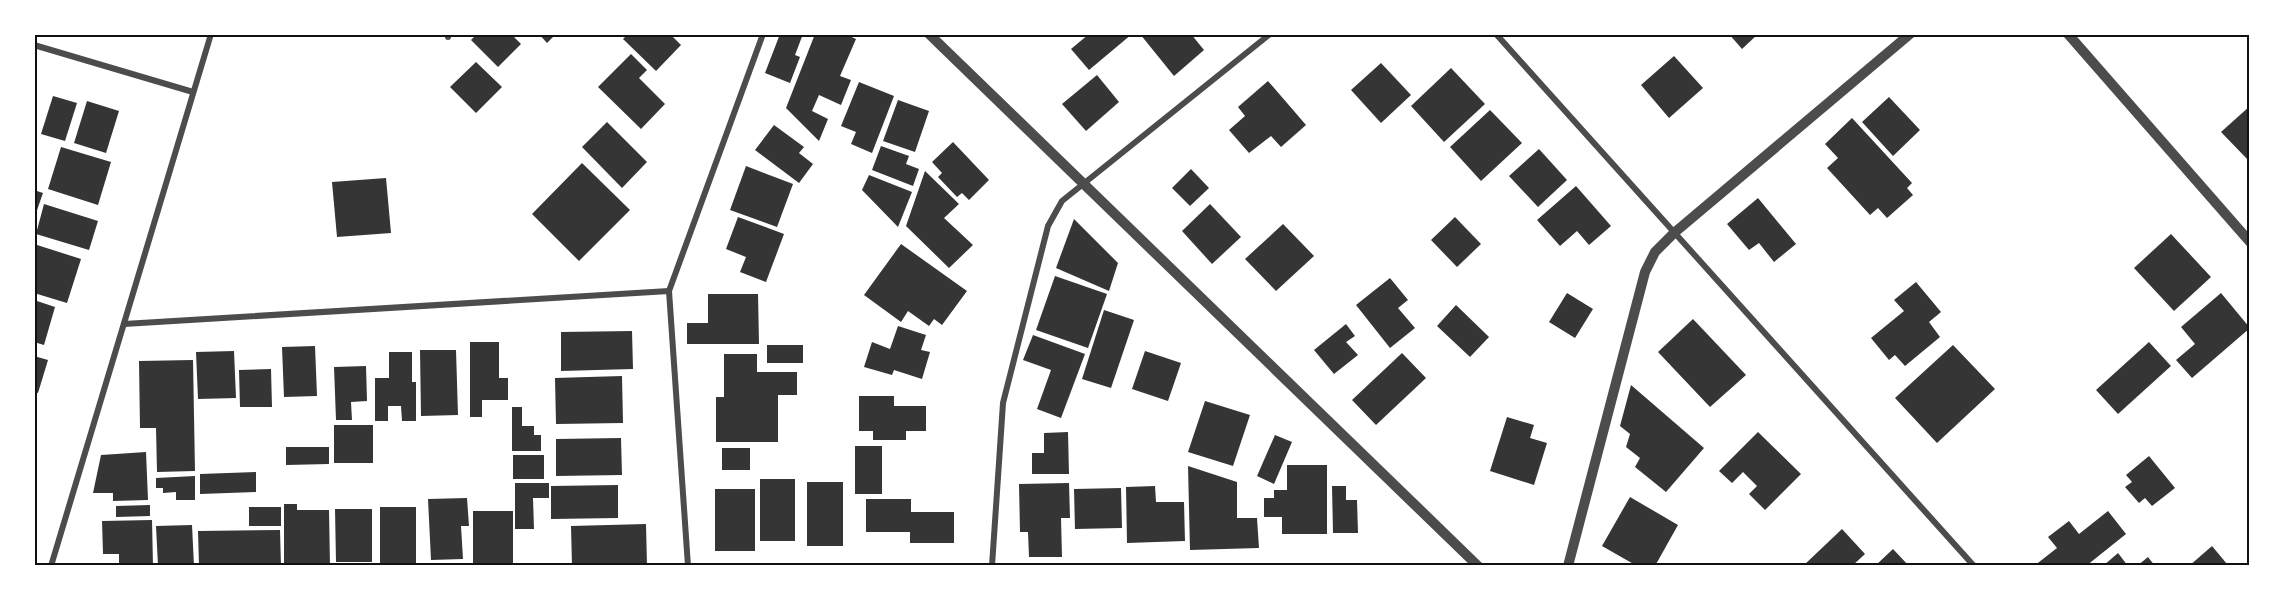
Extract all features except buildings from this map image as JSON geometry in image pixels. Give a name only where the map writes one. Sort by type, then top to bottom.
[{"type":"street","points":[[51,566],[211,34]]},
{"type":"street","points":[[688,566],[669,291],[763,34]]},
{"type":"street","points":[[929,34],[1478,566]]},
{"type":"street","points":[[992,566],[1003,403],[1048,226],[1062,201],[1084,186],[1270,34]]},
{"type":"street","points":[[1496,34],[1974,566]]},
{"type":"street","points":[[1561,566],[1568,565],[1645,272],[1656,252],[1674,233],[1911,34]]},
{"type":"street","points":[[2068,34],[2250,242]]},
{"type":"street","points":[[34,45],[193,92]]},
{"type":"street","points":[[124,324],[669,291]]}]
